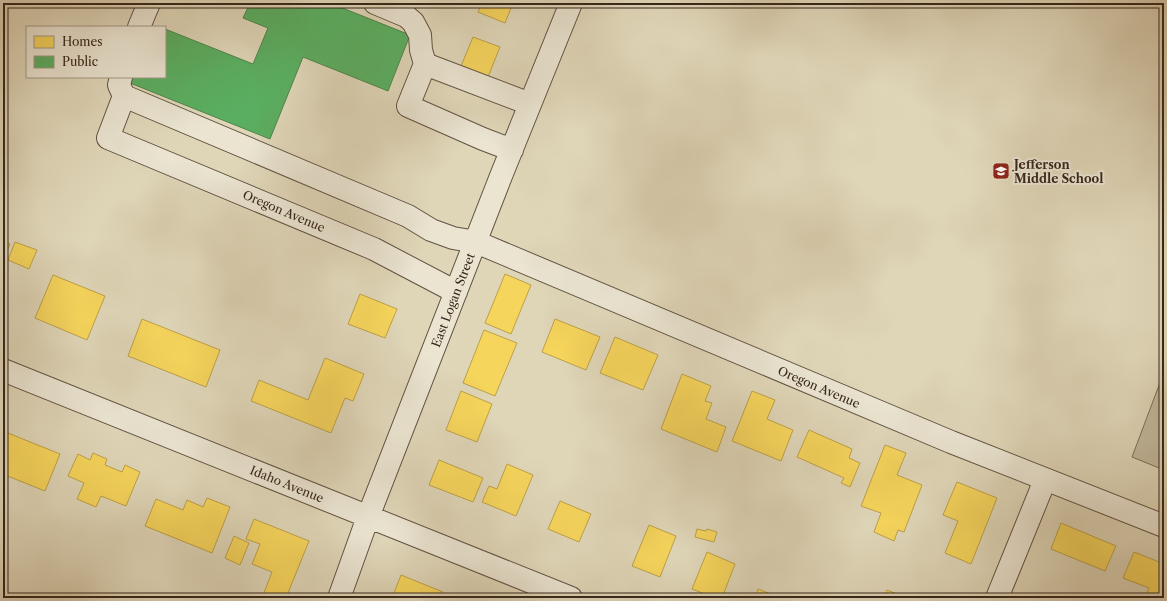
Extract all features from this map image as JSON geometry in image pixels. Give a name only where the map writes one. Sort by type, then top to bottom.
[{"type":"street","points":[[139,26],[149,3]]},
{"type":"street","points":[[375,3],[406,16],[413,22],[420,35],[421,50],[425,64],[408,106],[512,150]]},
{"type":"street","name":"East Logan Street","points":[[338,598],[368,517],[570,3]]},
{"type":"street","points":[[425,64],[530,104]]},
{"type":"street","name":"Oregon Avenue","points":[[456,292],[374,249],[108,138],[123,86],[408,216],[431,230],[453,238],[476,242],[922,430],[1164,526]]},
{"type":"street","name":"Idaho Avenue","points":[[3,370],[571,598]]},
{"type":"street","points":[[997,598],[1045,480]]},
{"type":"shaded area","points":[[1164,372],[1164,470],[1132,457]]},
{"type":"building: Homes","points":[[482,3],[513,3],[505,23],[478,12]]},
{"type":"building: Homes","points":[[473,37],[500,47],[488,77],[461,66]]},
{"type":"building: Homes","points":[[3,241],[10,244],[3,260]]},
{"type":"building: Homes","points":[[15,242],[37,250],[29,269],[8,260]]},
{"type":"building: Homes","points":[[505,274],[531,285],[511,334],[485,323]]},
{"type":"building: Homes","points":[[53,275],[105,296],[87,340],[35,318]]},
{"type":"building: Homes","points":[[360,294],[397,309],[385,338],[348,324]]},
{"type":"building: Homes","points":[[142,319],[220,350],[206,387],[128,356]]},
{"type":"building: Homes","points":[[555,319],[600,337],[586,370],[542,352]]},
{"type":"building: Homes","points":[[484,330],[517,343],[495,396],[463,383]]},
{"type":"building: Homes","points":[[615,337],[658,355],[643,390],[600,373]]},
{"type":"building: Homes","points":[[325,358],[364,374],[353,401],[345,398],[331,433],[251,401],[259,380],[308,400]]},
{"type":"building: Homes","points":[[682,374],[711,386],[705,401],[712,403],[706,419],[726,427],[717,452],[661,429]]},
{"type":"building: Homes","points":[[461,391],[492,404],[477,442],[446,430]]},
{"type":"building: Homes","points":[[752,391],[775,400],[767,419],[793,430],[781,461],[732,441]]},
{"type":"building: Homes","points":[[809,430],[852,449],[849,458],[860,463],[850,487],[841,483],[844,478],[797,457]]},
{"type":"building: Homes","points":[[3,431],[60,454],[45,491],[5,475],[3,480]]},
{"type":"building: Homes","points":[[885,445],[906,453],[897,475],[922,485],[904,532],[898,530],[894,541],[874,532],[881,513],[861,506]]},
{"type":"building: Homes","points":[[93,453],[107,459],[105,465],[122,472],[125,465],[140,472],[126,506],[101,496],[96,507],[77,499],[84,483],[68,476],[78,454],[90,460]]},
{"type":"building: Homes","points":[[439,460],[483,478],[473,502],[429,485]]},
{"type":"building: Homes","points":[[507,464],[533,475],[516,516],[482,502],[489,486],[497,489]]},
{"type":"building: Homes","points":[[957,482],[997,498],[971,564],[945,553],[958,521],[943,515]]},
{"type":"building: Homes","points":[[207,498],[230,507],[212,553],[145,526],[156,499],[183,510],[187,500],[203,507]]},
{"type":"building: Homes","points":[[560,501],[591,514],[579,542],[548,529]]},
{"type":"building: Homes","points":[[254,519],[309,541],[286,598],[262,598],[272,572],[252,564],[260,544],[246,539]]},
{"type":"building: Homes","points":[[1061,523],[1116,546],[1105,571],[1051,549]]},
{"type":"building: Homes","points":[[649,525],[676,536],[660,577],[632,566]]},
{"type":"building: Homes","points":[[697,529],[706,531],[707,529],[717,532],[714,542],[695,537]]},
{"type":"building: Homes","points":[[234,536],[249,543],[240,565],[225,558]]},
{"type":"building: Homes","points":[[707,552],[735,564],[722,598],[715,598],[692,589]]},
{"type":"building: Homes","points":[[1134,552],[1164,564],[1164,598],[1145,598],[1149,588],[1123,578]]},
{"type":"building: Homes","points":[[401,575],[443,592],[441,598],[392,598]]},
{"type":"building: Homes","points":[[758,589],[781,598],[755,598]]},
{"type":"building: Homes","points":[[887,590],[907,598],[884,598]]},
{"type":"building: Homes","points":[[825,593],[838,598],[822,598]]},
{"type":"building: Public","points":[[250,3],[330,3],[410,35],[388,91],[303,57],[270,139],[125,81],[126,78],[166,78],[166,29],[253,64],[268,28],[243,18]]},
{"type":"place","name":"Jefferson Middle School","points":[[1001,171]]}]
